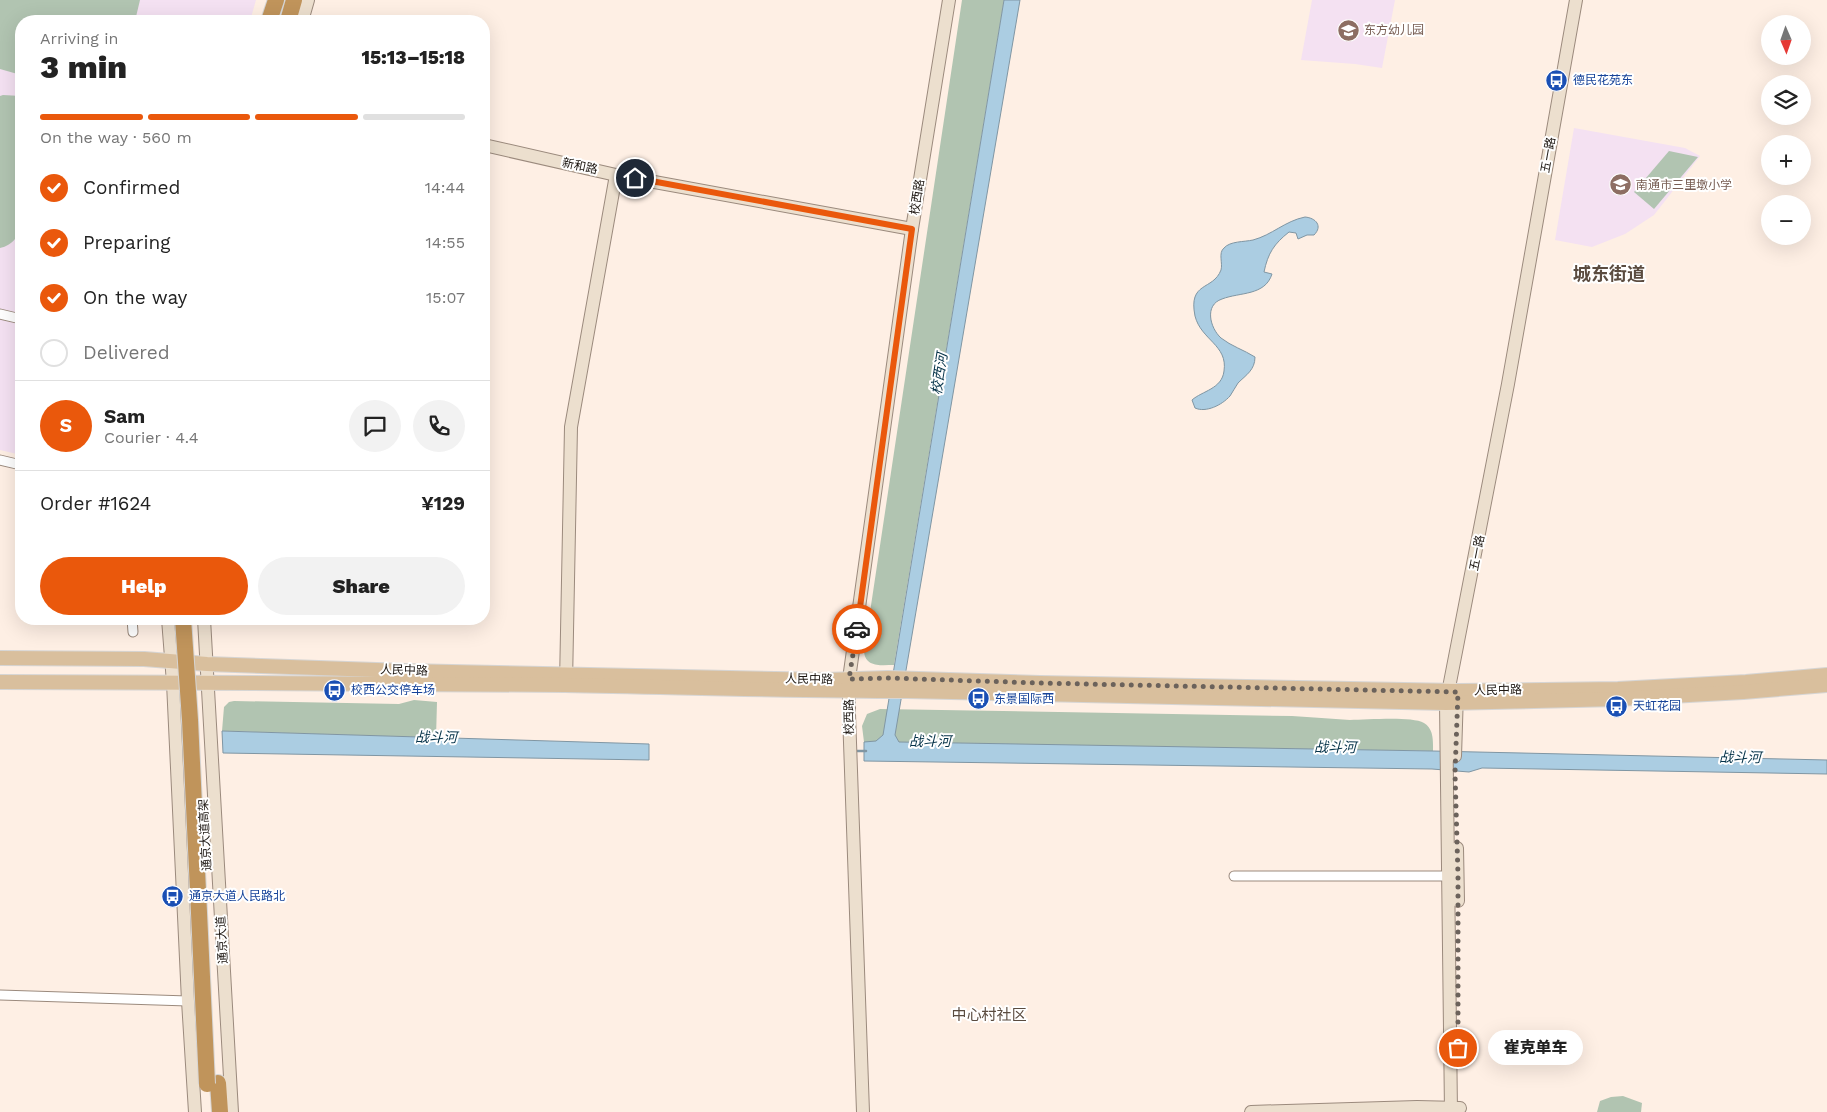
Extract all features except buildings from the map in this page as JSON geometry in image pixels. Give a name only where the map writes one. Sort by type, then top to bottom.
[{"type":"highway","points":[[271,15],[277,0]]},
{"type":"highway","points":[[275,15],[277,0]]},
{"type":"highway","points":[[290,15],[294,0]]},
{"type":"highway","points":[[298,15],[300,0]]},
{"type":"highway","name":"通京大道高架","points":[[182,625],[212,1084],[220,1112]]},
{"type":"highway","name":"通京大道高架","points":[[193,625],[200,720],[212,1084],[208,1112]]},
{"type":"main road","points":[[265,15],[269,0]]},
{"type":"main road","points":[[304,15],[308,0]]},
{"type":"main road","name":"校西路","points":[[863,1112],[849,685],[912,229],[949,0]]},
{"type":"main road","name":"五一路","points":[[1456,1110],[1452,1017],[1452,697],[1576,0]]},
{"type":"main road","name":"五一路","points":[[1452,697],[1491,514],[1584,0]]},
{"type":"main road","name":"新和路","points":[[490,146],[616,174],[912,229]]},
{"type":"main road","points":[[566,679],[571,427],[616,174]]},
{"type":"main road","points":[[169,625],[195,1112]]},
{"type":"main road","name":"通京大道","points":[[204,625],[232,1112]]},
{"type":"main road","name":"人民中路","points":[[0,658],[144,659],[207,664],[405,670],[566,679]]},
{"type":"main road","name":"人民中路","points":[[1452,697],[1746,682],[1827,675]]},
{"type":"main road","name":"人民中路","points":[[0,682],[173,683],[566,679],[1617,699],[1827,685]]},
{"type":"main road","name":"五一路","points":[[1451,773],[1458,876],[1456,1110]]},
{"type":"main road","points":[[1251,1112],[1417,1107],[1456,1110]]},
{"type":"street","points":[[0,314],[15,318]]},
{"type":"street","points":[[0,460],[15,464]]},
{"type":"street","points":[[132,625],[132,632]]},
{"type":"street","points":[[1234,876],[1458,876]]},
{"type":"street","points":[[0,994],[188,1001]]},
{"type":"shaded area","points":[[0,0],[256,0],[252,15],[15,15],[15,454],[0,450]]},
{"type":"shaded area","name":"东方幼儿园","points":[[1312,0],[1395,0],[1382,68],[1301,60]]},
{"type":"shaded area","name":"南通市三里墩小学","points":[[1574,128],[1685,148],[1700,156],[1654,215],[1625,234],[1592,247],[1555,240]]},
{"type":"green space","points":[[0,0],[140,0],[136,15],[15,15],[15,73],[0,69]]},
{"type":"green space","points":[[962,0],[1004,0],[894,665],[880,665],[868,661],[864,652]]},
{"type":"green space","points":[[0,96],[15,96],[15,238],[8,245],[0,248]]},
{"type":"green space","points":[[1669,151],[1698,157],[1654,209],[1634,192]]},
{"type":"green space","points":[[414,700],[437,702],[436,738],[222,731],[224,707],[229,702],[234,701],[399,704]]},
{"type":"green space","points":[[880,709],[1292,716],[1350,720],[1409,720],[1424,723],[1430,729],[1433,751],[864,742],[862,726],[867,714]]},
{"type":"green space","points":[[1623,1096],[1642,1103],[1641,1112],[1597,1112],[1600,1101],[1611,1097]]},
{"type":"water","points":[[1004,0],[1020,0],[895,735],[899,742],[1827,760],[1827,774],[1482,768],[1469,772],[1432,769],[864,761],[864,742],[876,741],[883,735]]},
{"type":"water","points":[[1305,217],[1317,223],[1317,232],[1314,235],[1307,235],[1298,239],[1296,233],[1289,232],[1279,241],[1267,259],[1264,272],[1272,274],[1264,286],[1258,290],[1222,299],[1213,306],[1211,317],[1217,334],[1255,357],[1255,362],[1250,372],[1238,383],[1227,399],[1209,409],[1195,408],[1192,400],[1216,386],[1220,382],[1224,371],[1222,355],[1198,324],[1194,305],[1198,292],[1213,281],[1221,270],[1222,250],[1233,243],[1260,238]]},
{"type":"water","points":[[222,731],[649,744],[649,760],[223,753]]},
{"type":"waterway","name":"战斗河","points":[[854,751],[866,751]]},
{"type":"way so far","points":[[857,629],[849,679],[888,678],[1458,692],[1456,702],[1455,773],[1458,876],[1458,1048]]},
{"type":"place","name":"东方幼儿园","points":[[1348,30]]},
{"type":"place","name":"德民花苑东","points":[[1557,80]]},
{"type":"place","name":"南通市三里墩小学","points":[[1620,185]]},
{"type":"place","name":"校西公交停车场","points":[[335,690]]},
{"type":"place","name":"东景国际西","points":[[978,699]]},
{"type":"place","name":"天虹花园","points":[[1617,706]]},
{"type":"place","name":"通京大道人民路北","points":[[173,896]]},
{"type":"place","name":"崔克单车","points":[[1458,1048]]},
{"type":"district","name":"城东街道","points":[[1609,274]]},
{"type":"district","name":"中心村社区","points":[[989,1015]]},
{"type":"route","points":[[635,178],[912,229],[857,629]]},
{"type":"water label","name":"校西河","points":[[939,374]]}]
